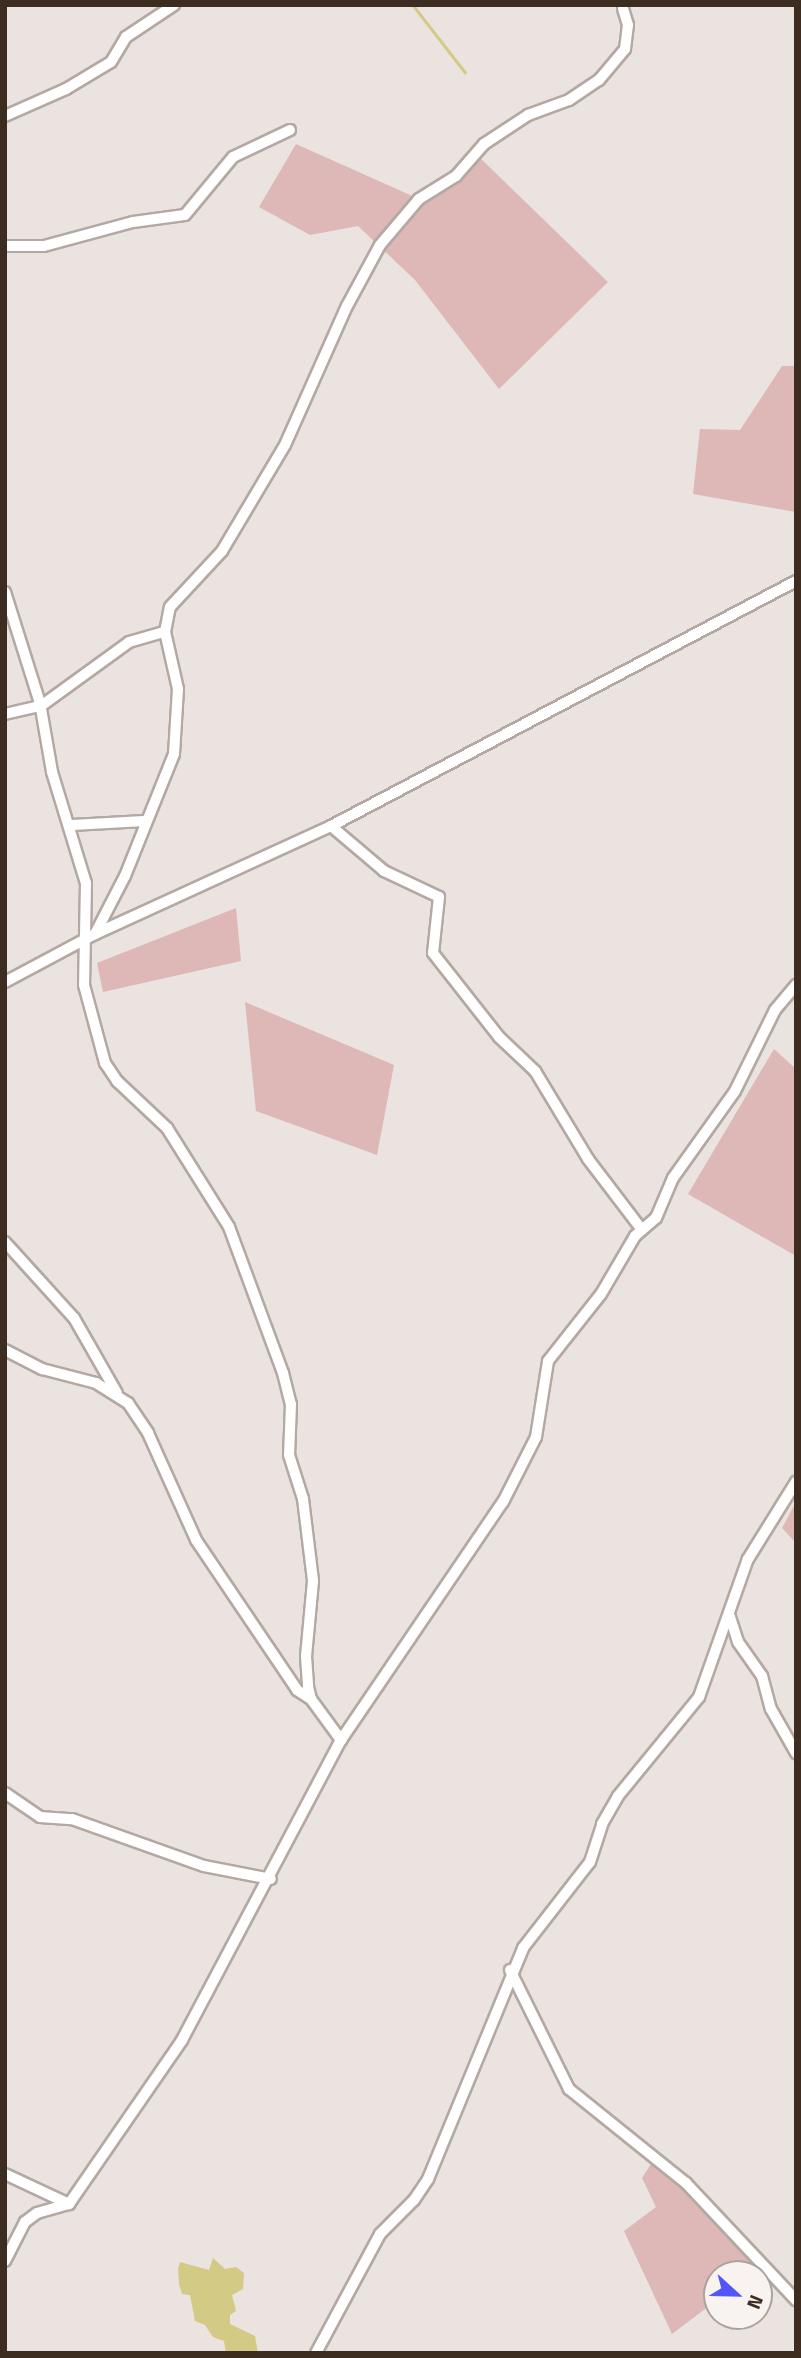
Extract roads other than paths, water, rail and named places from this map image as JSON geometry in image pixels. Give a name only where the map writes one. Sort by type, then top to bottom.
[{"type":"street","points":[[5,116],[66,89],[111,62],[126,37],[174,5]]},
{"type":"street","points":[[90,937],[125,876],[144,821],[174,754],[178,689],[165,632],[170,607],[222,551],[294,428],[347,306],[380,245],[419,200],[456,176],[484,144],[528,115],[569,100],[599,80],[625,49],[628,25],[622,9]]},
{"type":"street","points":[[5,246],[44,246],[133,222],[185,215],[233,157],[290,130]]},
{"type":"street","points":[[5,982],[90,937],[331,826],[796,581]]},
{"type":"street","points":[[5,592],[41,706],[55,782],[72,825],[86,883],[90,937],[84,985],[105,1063],[117,1081],[167,1128],[229,1227],[283,1373],[291,1404],[289,1455],[303,1499],[313,1581],[306,1656],[311,1699]]},
{"type":"street","points":[[5,714],[41,706],[129,642],[165,632]]},
{"type":"street","points":[[72,825],[144,821]]},
{"type":"street","points":[[331,826],[384,870],[439,897],[433,953],[499,1037],[534,1071],[596,1170],[642,1230]]},
{"type":"street","points":[[5,2261],[31,2217],[69,2204],[183,2040],[271,1879],[341,1740],[492,1522],[536,1437],[548,1361],[642,1230],[656,1217],[673,1178],[735,1091],[775,1010],[796,985]]},
{"type":"street","points":[[5,1242],[74,1318],[117,1394],[148,1433],[174,1496],[221,1580],[297,1690],[311,1699],[341,1740]]},
{"type":"street","points":[[5,1350],[42,1370],[96,1383],[117,1394]]},
{"type":"street","points":[[316,2353],[380,2234],[414,2200],[428,2179],[492,2028],[510,1970],[534,1931],[590,1862],[602,1824],[618,1796],[699,1697],[714,1644],[729,1614],[757,1540],[796,1482]]},
{"type":"street","points":[[729,1614],[738,1642],[762,1676],[771,1709],[796,1753]]},
{"type":"street","points":[[5,1793],[40,1817],[72,1819],[204,1866],[271,1879]]},
{"type":"street","points":[[510,1970],[569,2089],[686,2183],[796,2300]]},
{"type":"street","points":[[5,2174],[69,2204]]},
{"type":"street","points":[[323,2343],[331,2353]]},
{"type":"waterway","points":[[413,5],[465,72]]}]
